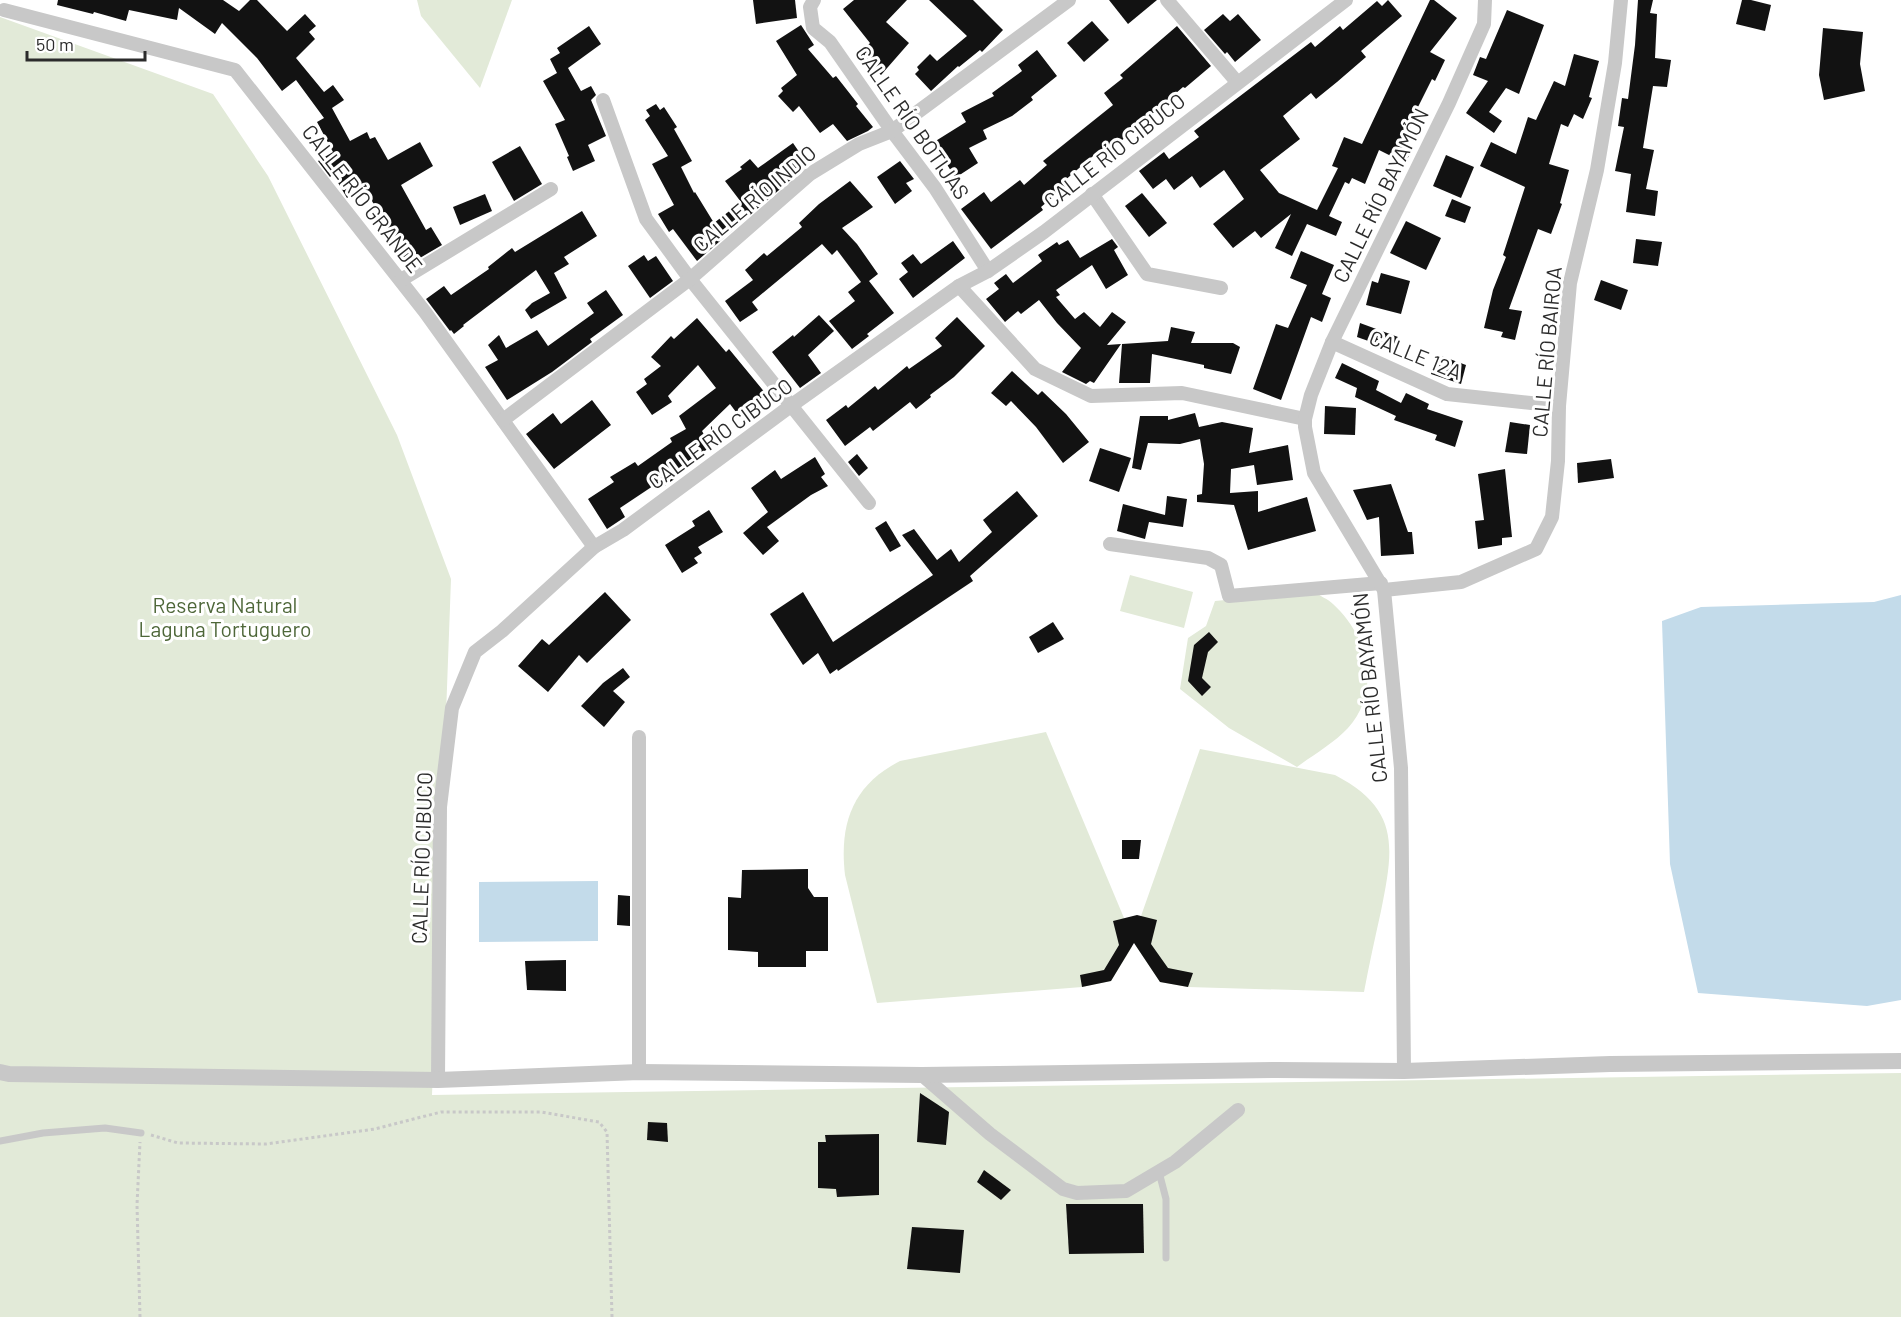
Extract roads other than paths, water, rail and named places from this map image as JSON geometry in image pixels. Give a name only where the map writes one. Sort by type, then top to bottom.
[{"type":"street","name":"CALLE RÍO BOTIJAS","points":[[814,0],[810,7],[813,28],[830,42],[935,188],[988,271]]},
{"type":"street","name":"CALLE RÍO INDIO","points":[[503,420],[690,279],[810,174],[859,144],[892,131],[1068,0]]},
{"type":"street","points":[[1167,0],[1238,82]]},
{"type":"street","name":"CALLE RÍO CIBUCO","points":[[438,1080],[440,807],[452,708],[475,652],[502,631],[594,548],[623,530],[792,405],[959,286],[988,271],[1346,0]]},
{"type":"street","name":"CALLE RÍO BAYAMÓN","points":[[1404,1071],[1401,768],[1382,587],[1314,473],[1305,419],[1311,395],[1332,342],[1484,24],[1485,0]]},
{"type":"street","name":"CALLE RÍO BAIROA","points":[[1110,544],[1208,558],[1221,566],[1229,596],[1461,582],[1536,549],[1552,518],[1558,460],[1558,406],[1570,283],[1597,170],[1615,63],[1622,0]]},
{"type":"street","name":"CALLE RÍO GRANDE","points":[[4,10],[235,70],[401,280],[594,548]]},
{"type":"street","points":[[603,100],[646,219],[690,279],[869,503]]},
{"type":"street","points":[[401,280],[551,189]]},
{"type":"street","points":[[1092,194],[1147,274],[1221,288]]},
{"type":"street","points":[[959,286],[1035,369],[1091,396],[1182,393],[1305,419]]},
{"type":"street","name":"CALLE 12A","points":[[1332,342],[1447,394],[1558,406]]},
{"type":"street","points":[[639,737],[639,1072]]},
{"type":"street","points":[[0,1072],[9,1074],[438,1080],[639,1072],[922,1075],[1265,1070],[1404,1071],[1610,1064],[1901,1061]]},
{"type":"street","points":[[922,1075],[990,1134],[1063,1189],[1077,1193],[1126,1191],[1175,1162],[1238,1110]]},
{"type":"lane","points":[[0,1141],[43,1133],[105,1128],[141,1133]]},
{"type":"lane","points":[[1159,1172],[1166,1199],[1166,1258]]},
{"type":"water","points":[[1901,595],[1901,1000],[1867,1006],[1698,993],[1670,864],[1662,621],[1701,607],[1874,602]]},
{"type":"water","points":[[598,881],[598,941],[479,942],[479,882]]},
{"type":"park label","name":"Reserva Natural Laguna Tortuguero","points":[[225,616]]}]
